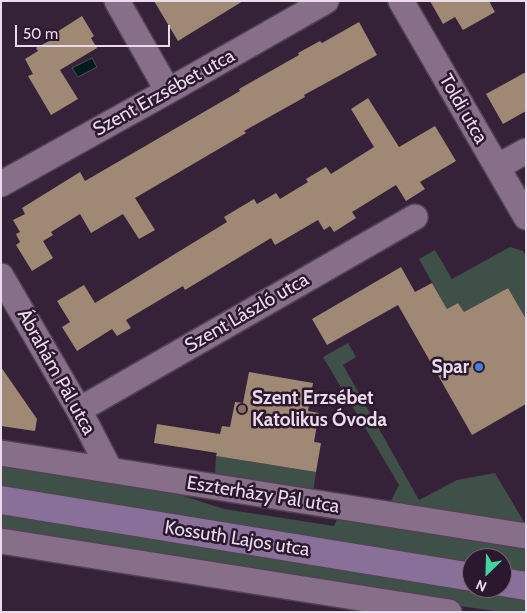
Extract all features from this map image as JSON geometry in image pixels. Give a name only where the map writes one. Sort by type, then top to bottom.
[{"type":"street","points":[[117,1],[168,91]]},
{"type":"street","name":"Szent Erzsébet utca","points":[[1,184],[326,1]]},
{"type":"street","name":"Toldi utca","points":[[401,1],[526,217]]},
{"type":"street","points":[[497,167],[526,151]]},
{"type":"street","name":"Szent László utca","points":[[79,410],[415,217]]},
{"type":"street","name":"Ábrahám Pál utca","points":[[1,276],[79,410],[110,470]]},
{"type":"street","name":"Eszterházy Pál utca","points":[[1,453],[526,536]]},
{"type":"street","name":"Kossuth Lajos utca","points":[[1,500],[462,575]]},
{"type":"street","name":"Kossuth Lajos utca","points":[[1,541],[449,612]]},
{"type":"street","points":[[512,584],[526,586]]},
{"type":"shaded area","points":[[92,58],[97,67],[78,77],[72,68]]},
{"type":"shaded area","points":[[510,247],[523,251],[526,256],[526,319],[508,288],[464,312],[458,303],[447,309],[419,259],[435,250],[452,279]]},
{"type":"shaded area","points":[[348,343],[356,357],[343,365],[419,500],[457,480],[495,473],[524,522],[526,522],[526,528],[389,505],[399,485],[323,357]]},
{"type":"shaded area","points":[[216,456],[316,472],[313,492],[215,475]]},
{"type":"shaded area","points":[[1,461],[168,491],[224,509],[334,526],[338,517],[526,546],[526,573],[512,571],[512,548],[462,548],[462,562],[1,486]]},
{"type":"shaded area","points":[[1,512],[462,588],[462,598],[512,598],[512,596],[526,598],[526,612],[500,612],[1,535]]},
{"type":"building","points":[[154,1],[243,1],[178,41]]},
{"type":"building","points":[[430,1],[489,1],[495,12],[463,30],[455,17],[443,24]]},
{"type":"building","points":[[82,16],[94,36],[91,38],[97,48],[60,70],[78,99],[51,115],[28,76],[33,74],[25,59],[38,51],[36,48],[51,40],[49,37]]},
{"type":"building","points":[[359,22],[377,55],[304,95],[305,97],[244,131],[246,133],[135,198],[155,230],[139,239],[123,214],[91,233],[80,214],[51,232],[53,235],[43,241],[53,258],[32,271],[16,245],[20,242],[16,234],[20,232],[13,220],[25,214],[22,208],[80,172],[85,181],[240,91],[239,89],[299,55],[298,53],[320,41],[322,43]]},
{"type":"building","points":[[526,72],[526,111],[503,124],[486,94]]},
{"type":"building","points":[[368,98],[399,147],[435,126],[456,161],[420,182],[425,189],[406,201],[396,185],[352,212],[356,218],[334,232],[330,226],[324,230],[318,220],[275,245],[271,238],[185,290],[183,286],[126,320],[131,328],[117,336],[112,329],[77,351],[62,327],[70,322],[57,301],[84,285],[95,303],[227,222],[224,217],[254,199],[257,204],[276,193],[280,199],[308,182],[306,179],[326,167],[331,174],[374,147],[351,109]]},
{"type":"building","name":"Spar","points":[[401,267],[415,292],[432,283],[447,309],[458,303],[464,312],[508,288],[526,319],[526,404],[472,435],[398,305],[327,345],[312,319]]},
{"type":"building","points":[[1,367],[37,419],[35,431],[1,426]]},
{"type":"building","points":[[249,372],[313,383],[308,411],[319,413],[314,442],[321,443],[316,472],[216,456],[217,453],[154,443],[157,424],[220,434],[222,426],[230,427],[235,402],[243,403]]},
{"type":"place","name":"Spar","points":[[479,367]]},
{"type":"place","name":"Szent Erzsébet Katolikus Óvoda","points":[[242,409]]}]
